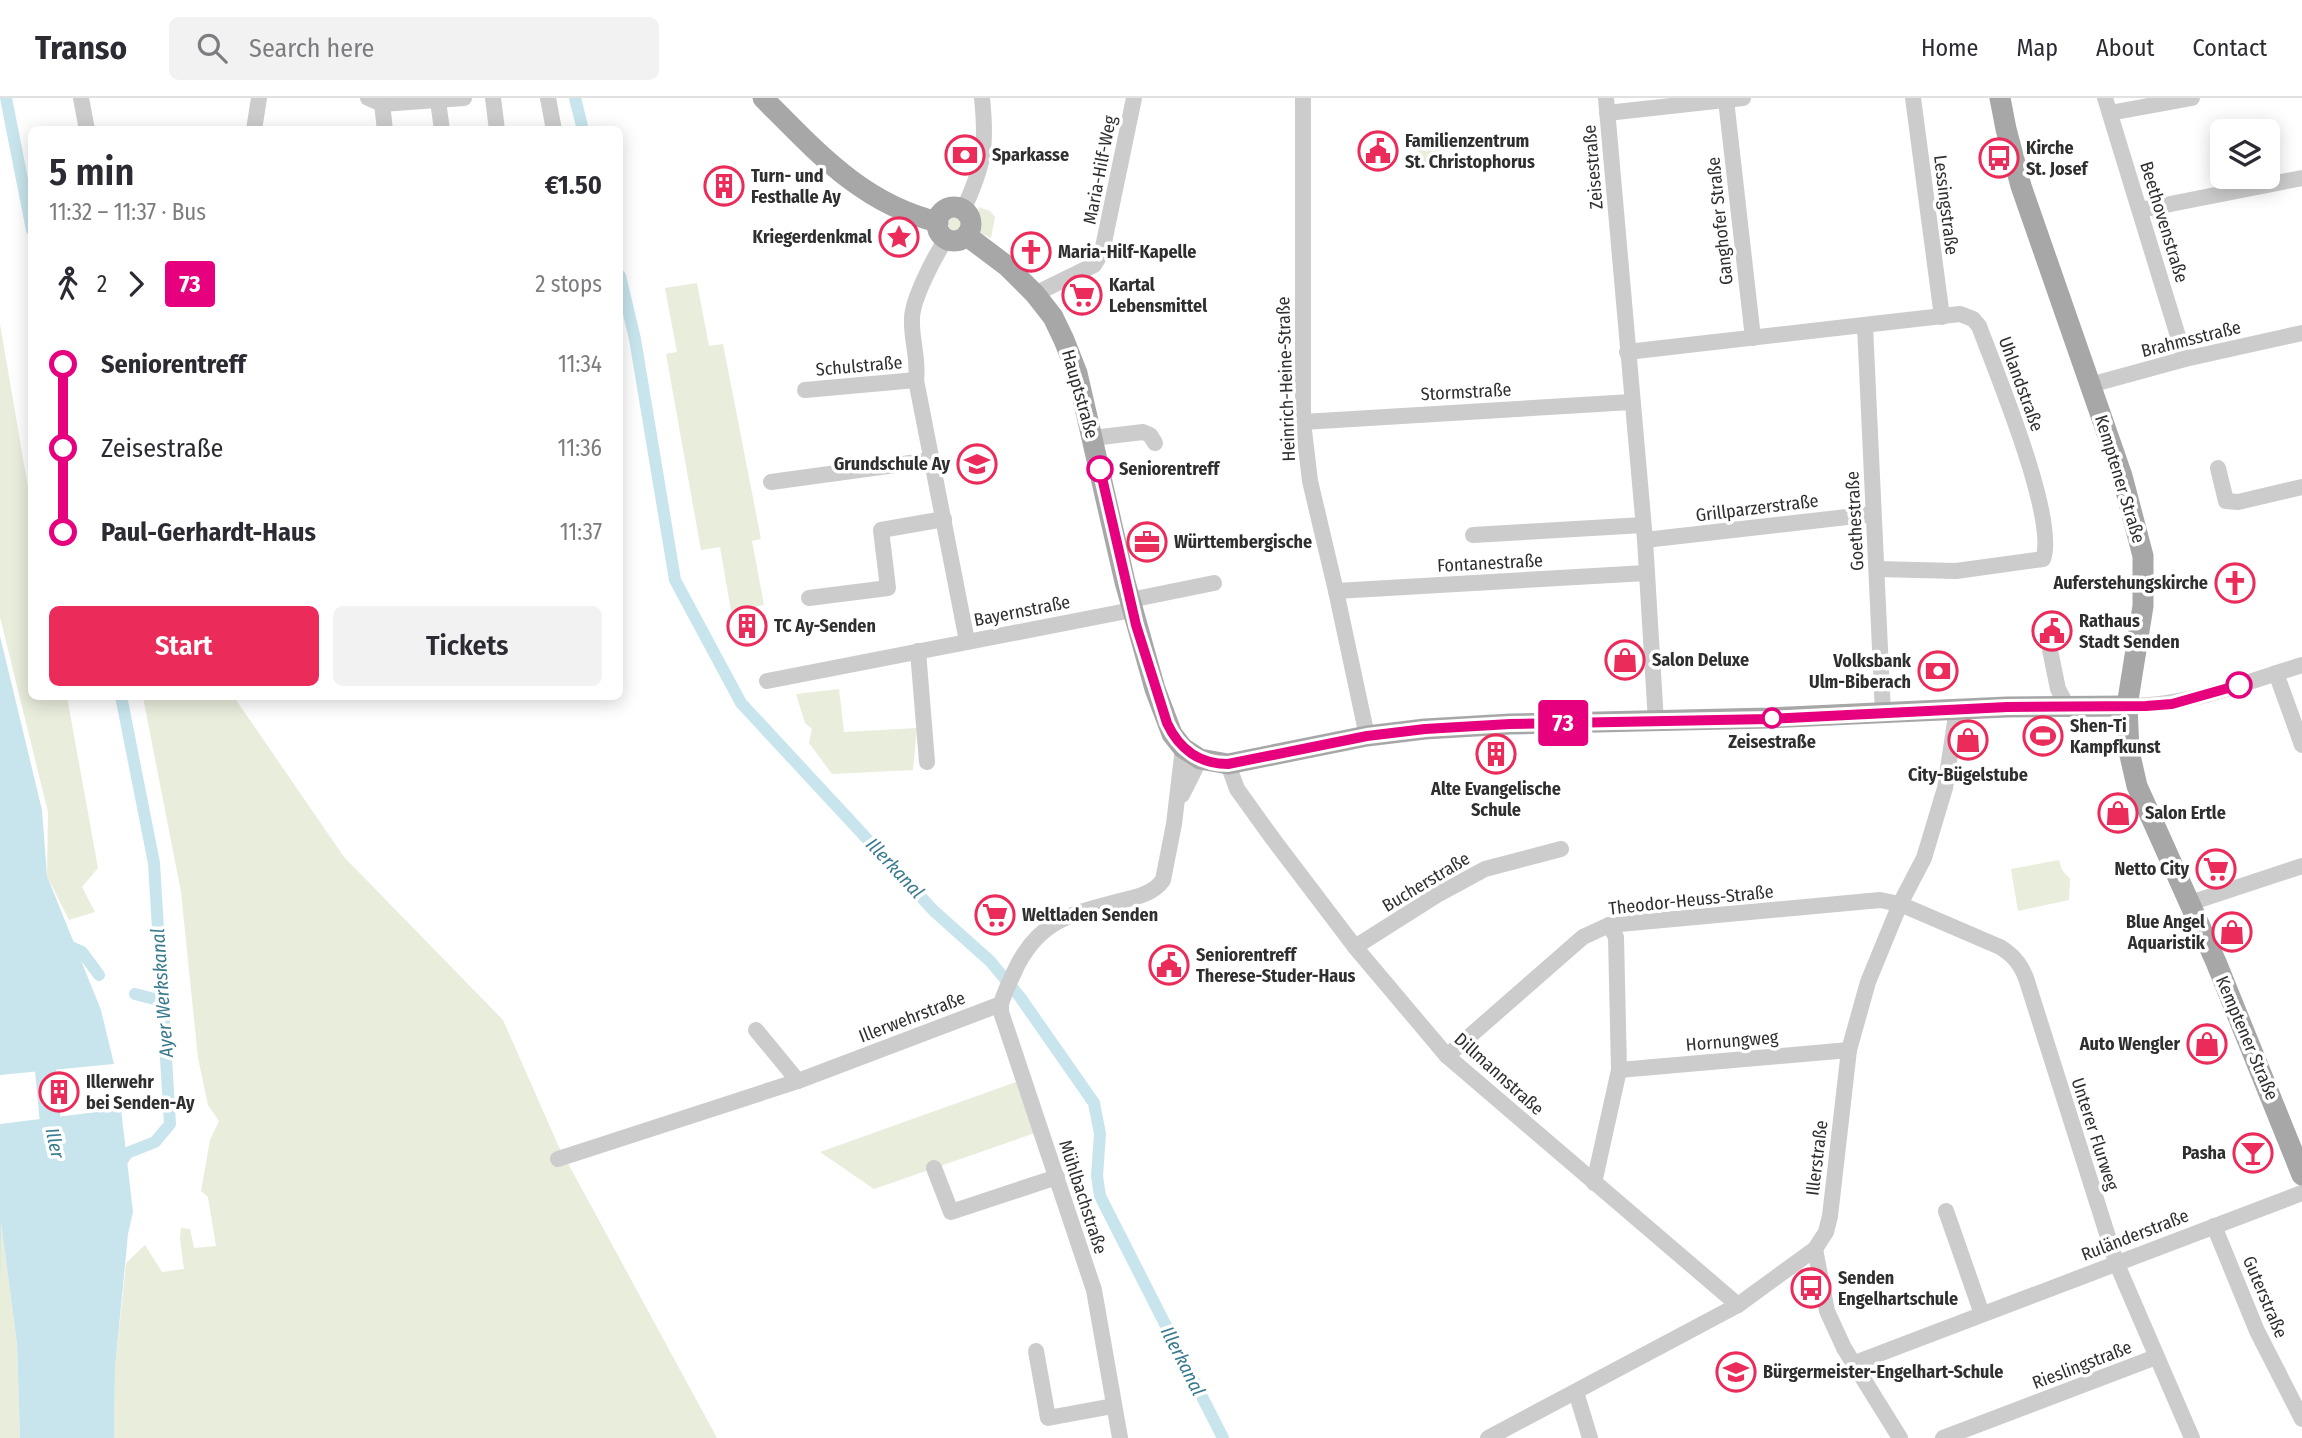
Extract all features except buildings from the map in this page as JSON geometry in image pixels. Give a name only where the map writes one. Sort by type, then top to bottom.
[{"type":"main road","name":"Hauptstraße","points":[[763,98],[808,146],[846,178],[881,200],[950,232],[1007,266],[1053,317],[1077,373],[1131,605],[1155,689],[1172,734],[1192,753]]},
{"type":"main road","name":"Kemptener Straße","points":[[2000,98],[2021,186],[2122,476],[2143,556],[2143,606],[2127,706],[2129,751],[2137,786],[2298,1153],[2302,1175]]},
{"type":"main road","points":[[950,232],[942,212],[950,208],[963,210]]},
{"type":"main road","points":[[1192,753],[1211,763],[1228,764],[1367,736],[1503,724],[1656,722],[1958,709],[2127,706]]},
{"type":"street","points":[[81,98],[85,126]]},
{"type":"street","points":[[384,126],[375,101],[438,101],[464,98]]},
{"type":"street","points":[[493,98],[496,126]]},
{"type":"street","points":[[548,98],[553,126]]},
{"type":"street","points":[[963,210],[985,155],[986,130],[982,98]]},
{"type":"street","name":"Maria-Hilf-Weg","points":[[1035,294],[1094,265],[1102,252],[1134,98]]},
{"type":"street","name":"Heinrich-Heine-Straße","points":[[1303,98],[1303,422],[1310,481],[1367,736]]},
{"type":"street","points":[[1607,105],[1743,98]]},
{"type":"street","name":"Lessingstraße","points":[[1913,98],[1942,317]]},
{"type":"street","points":[[2107,105],[2192,98]]},
{"type":"street","points":[[254,126],[257,99]]},
{"type":"street","name":"Ganghofer Straße","points":[[1726,100],[1753,338]]},
{"type":"street","points":[[438,101],[441,126]]},
{"type":"street","name":"Zeisestraße","points":[[1607,105],[1644,533],[1656,722]]},
{"type":"street","name":"Beethovenstraße","points":[[2107,105],[2185,359]]},
{"type":"street","points":[[2140,210],[2302,178]]},
{"type":"street","name":"Schulstraße","points":[[950,232],[932,265],[912,316],[916,380],[967,641]]},
{"type":"street","name":"Uhlandstraße","points":[[1627,352],[1960,314],[1973,319],[1979,326],[2017,425],[2037,496],[2046,549],[2043,559],[1956,571],[1877,569]]},
{"type":"street","name":"Goethestraße","points":[[1865,326],[1882,713]]},
{"type":"street","name":"Brahmsstraße","points":[[2090,385],[2185,359],[2302,333]]},
{"type":"street","name":"Schulstraße","points":[[805,390],[916,380]]},
{"type":"street","name":"Stormstraße","points":[[1303,422],[1631,402]]},
{"type":"street","points":[[1093,438],[1143,432],[1150,435],[1155,443]]},
{"type":"street","points":[[771,482],[932,460]]},
{"type":"street","points":[[2218,468],[2226,501],[2238,502],[2302,487]]},
{"type":"street","name":"Grillparzerstraße","points":[[1644,533],[1873,514]]},
{"type":"street","points":[[809,598],[888,589],[881,530],[944,519]]},
{"type":"street","points":[[1473,535],[1644,533]]},
{"type":"street","name":"Fontanestraße","points":[[1336,591],[1646,573]]},
{"type":"street","name":"Bayernstraße","points":[[767,681],[967,641],[1131,605],[1214,583]]},
{"type":"street","points":[[2050,650],[2058,689],[2067,706]]},
{"type":"street","points":[[918,651],[927,762]]},
{"type":"street","points":[[2127,706],[2172,704],[2211,695],[2302,665]]},
{"type":"street","points":[[2276,673],[2302,745]]},
{"type":"street","name":"Illerstraße","points":[[1488,1438],[1738,1305],[1815,1249],[1826,1232],[1849,1050],[1868,982],[1900,904],[1924,858],[1945,788],[1958,709]]},
{"type":"street","points":[[1002,1001],[1025,951],[1047,926],[1072,914],[1141,896],[1159,886],[1167,869],[1177,807],[1192,753]]},
{"type":"street","name":"Dillmannstraße","points":[[1228,764],[1237,789],[1355,947],[1447,1056],[1738,1305]]},
{"type":"street","name":"Bucherstraße","points":[[1355,947],[1437,895],[1485,869],[1561,849]]},
{"type":"street","points":[[2190,903],[2302,866]]},
{"type":"street","name":"Theodor-Heuss-Straße","points":[[1447,1056],[1583,937],[1609,925],[1880,900],[1900,904]]},
{"type":"street","name":"Unterer Flurweg","points":[[1900,904],[2000,947],[2012,954],[2022,967],[2116,1262],[2192,1438]]},
{"type":"street","points":[[1594,1183],[1619,1070],[1616,937],[1609,925]]},
{"type":"street","name":"Illerwehrstraße","points":[[558,1159],[798,1081],[1002,1001]]},
{"type":"street","name":"Mühlbachstraße","points":[[1002,1001],[1001,1012],[1094,1290],[1120,1438]]},
{"type":"street","points":[[756,1030],[798,1081]]},
{"type":"street","name":"Hornungweg","points":[[1619,1070],[1849,1050]]},
{"type":"street","points":[[934,1168],[951,1212],[1057,1177]]},
{"type":"street","name":"Ruländerstraße","points":[[1854,1363],[2302,1193]]},
{"type":"street","points":[[1946,1211],[1982,1314]]},
{"type":"street","name":"Guterstraße","points":[[2214,1226],[2256,1331],[2302,1419]]},
{"type":"street","points":[[1815,1249],[1826,1311],[1844,1348],[1900,1438]]},
{"type":"street","points":[[1036,1351],[1048,1418],[1113,1406]]},
{"type":"street","name":"Rieslingstraße","points":[[1943,1438],[2157,1357]]},
{"type":"street","points":[[1576,1392],[1590,1438]]},
{"type":"green space","points":[[1444,131],[1454,144],[1423,168],[1413,155]]},
{"type":"green space","points":[[979,207],[990,211],[995,217],[991,238],[977,232]]},
{"type":"green space","points":[[956,217],[962,219],[962,231],[956,233],[950,231],[948,225],[950,219]]},
{"type":"green space","points":[[697,283],[709,346],[723,344],[761,539],[752,541],[764,605],[731,611],[720,547],[701,550],[666,354],[677,352],[665,288]]},
{"type":"green space","points":[[0,324],[28,487],[28,700],[68,700],[98,868],[82,887],[95,912],[69,920],[47,876],[48,812],[0,617]]},
{"type":"green space","points":[[839,689],[844,732],[917,728],[913,770],[832,774],[809,743],[812,729],[805,723],[796,694]]},
{"type":"green space","points":[[144,700],[236,700],[344,857],[503,1020],[558,1145],[717,1438],[114,1438],[115,1368],[126,1263],[145,1245],[162,1272],[184,1269],[181,1228],[190,1229],[194,1248],[216,1246],[208,1197],[201,1191],[210,1140],[219,1121],[208,1105],[198,1058],[181,892]]},
{"type":"green space","points":[[2059,860],[2062,870],[2070,879],[2069,900],[2018,911],[2011,869]]},
{"type":"green space","points":[[1016,1082],[1035,1133],[874,1189],[820,1152]]},
{"type":"green space","points":[[0,1213],[17,1344],[20,1438],[0,1438]]},
{"type":"water","points":[[0,636],[42,810],[47,876],[101,1010],[114,1064],[0,1075]]},
{"type":"water","points":[[121,1109],[133,1212],[128,1234],[115,1368],[114,1438],[20,1438],[17,1344],[1,1222],[0,1284],[0,1124]]},
{"type":"waterway","name":"Ayer Werkskanal","points":[[6,98],[28,210]]},
{"type":"waterway","name":"Illerkanal","points":[[575,98],[582,126]]},
{"type":"waterway","name":"Illerkanal","points":[[623,289],[635,339],[675,580],[741,703],[934,911],[990,961],[1020,997],[1094,1103],[1100,1134],[1097,1176],[1100,1196],[1223,1438]]},
{"type":"waterway","name":"Ayer Werkskanal","points":[[118,1167],[127,1153],[155,1142],[170,1124],[154,863],[122,700]]},
{"type":"waterway","points":[[64,944],[82,952],[99,975]]},
{"type":"waterway","points":[[135,994],[162,1001]]},
{"type":"waterway","name":"Iller","points":[[43,1044],[50,1118],[56,1147]]},
{"type":"bus line","name":"73","points":[[1100,469],[1136,625],[1167,723],[1183,748],[1211,763],[1228,764],[1367,736],[1425,729],[1510,724],[1769,719],[2007,707],[2146,706],[2172,704],[2239,685]]},
{"type":"place","name":"Familienzentrum St. Christophorus","points":[[1378,151]]},
{"type":"place","name":"Sparkasse","points":[[965,155]]},
{"type":"place","name":"Kirche St. Josef","points":[[1999,158]]},
{"type":"place","name":"Turn- und Festhalle Ay","points":[[724,186]]},
{"type":"place","name":"Kriegerdenkmal","points":[[899,237]]},
{"type":"place","name":"Maria-Hilf-Kapelle","points":[[1031,252]]},
{"type":"place","name":"Kartal Lebensmittel","points":[[1082,295]]},
{"type":"place","name":"Grundschule Ay","points":[[977,464]]},
{"type":"place","name":"Seniorentreff","points":[[1100,469]]},
{"type":"place","name":"Württembergische","points":[[1147,542]]},
{"type":"place","name":"Auferstehungskirche","points":[[2235,583]]},
{"type":"place","name":"TC Ay-Senden","points":[[747,626]]},
{"type":"place","name":"Rathaus Stadt Senden","points":[[2052,631]]},
{"type":"place","name":"Salon Deluxe","points":[[1625,660]]},
{"type":"place","name":"Volksbank Ulm-Biberach","points":[[1938,671]]},
{"type":"place","name":"Zeisestraße","points":[[1772,718]]},
{"type":"place","name":"Shen-Ti Kampfkunst","points":[[2043,736]]},
{"type":"place","name":"City-Bügelstube","points":[[1968,740]]},
{"type":"place","name":"Alte Evangelische Schule","points":[[1496,754]]},
{"type":"place","name":"Salon Ertle","points":[[2118,813]]},
{"type":"place","name":"Netto City","points":[[2216,869]]},
{"type":"place","name":"Weltladen Senden","points":[[995,915]]},
{"type":"place","name":"Blue Angel Aquaristik","points":[[2232,932]]},
{"type":"place","name":"Seniorentreff Therese-Studer-Haus","points":[[1169,965]]},
{"type":"place","name":"Auto Wengler","points":[[2207,1044]]},
{"type":"place","name":"Illerwehr bei Senden-Ay","points":[[59,1092]]},
{"type":"place","name":"Pasha","points":[[2253,1153]]},
{"type":"place","name":"Senden Engelhartschule","points":[[1811,1288]]},
{"type":"place","name":"Bürgermeister-Engelhart-Schule","points":[[1736,1372]]}]
